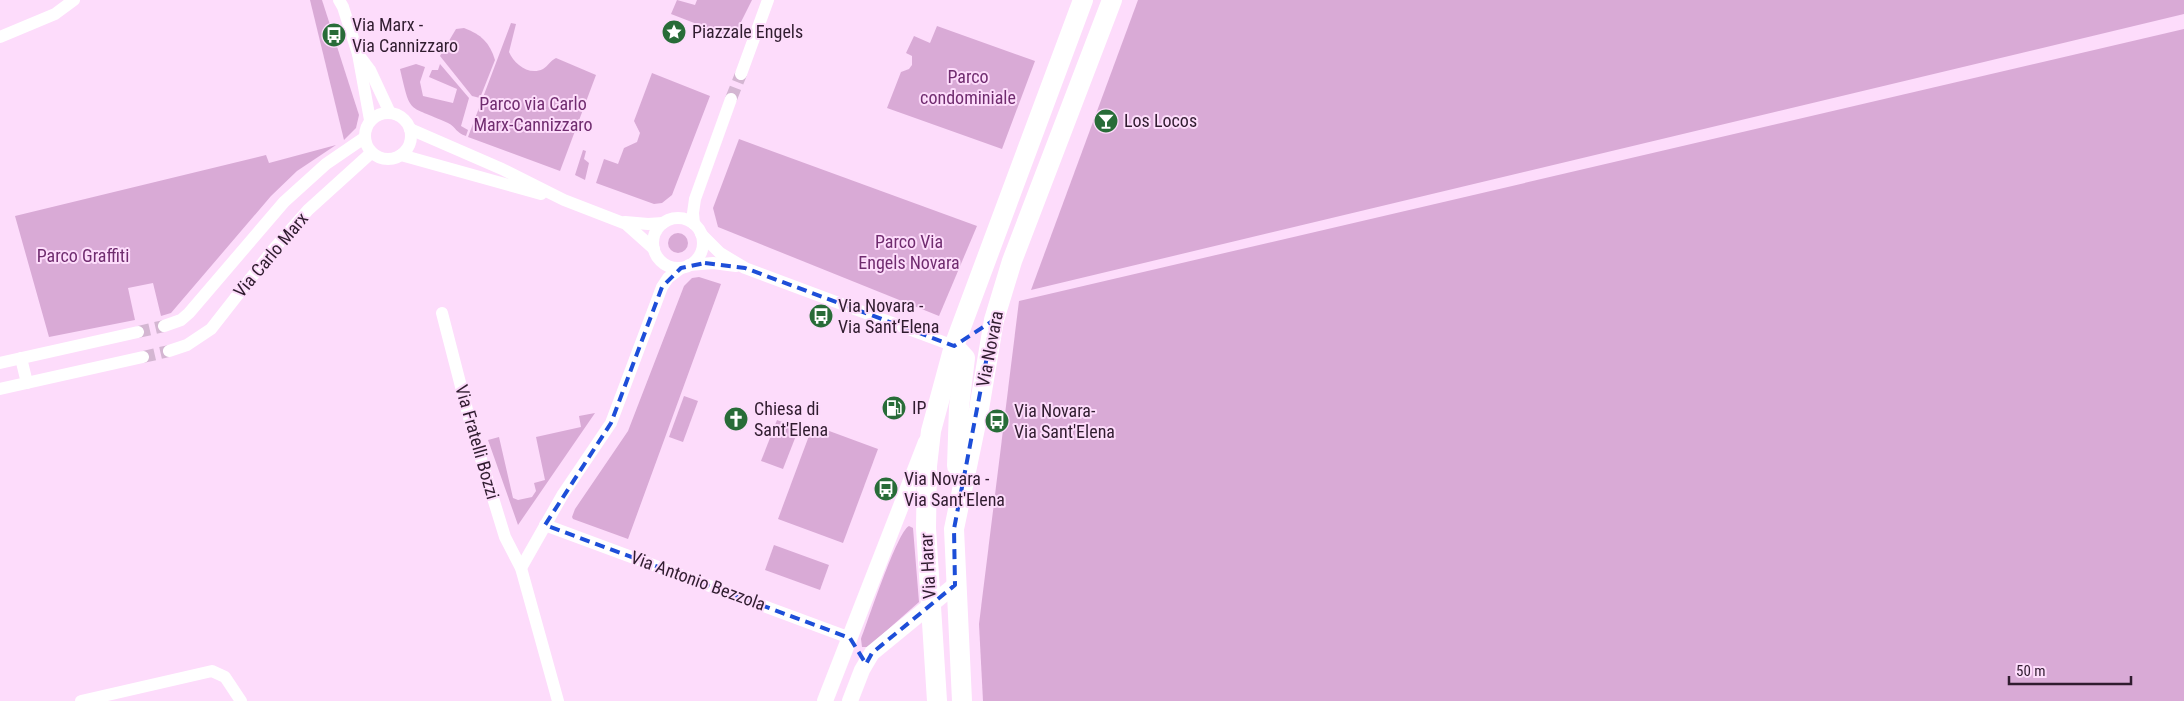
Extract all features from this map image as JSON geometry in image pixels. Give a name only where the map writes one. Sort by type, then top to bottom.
[{"type":"main road","name":"Via Novara","points":[[931,431],[954,346],[1083,0]]},
{"type":"main road","name":"Via Novara","points":[[955,585],[954,529],[994,320],[1012,261],[1112,0]]},
{"type":"main road","points":[[954,529],[959,407],[965,358],[954,346],[974,336],[994,320]]},
{"type":"main road","name":"Via Harar","points":[[931,431],[926,491],[930,607],[937,701]]},
{"type":"main road","name":"Via Harar","points":[[955,585],[962,701]]},
{"type":"street","points":[[0,37],[55,14],[74,0]]},
{"type":"street","points":[[741,74],[768,0]]},
{"type":"street","points":[[342,2],[358,54],[370,120]]},
{"type":"street","points":[[358,54],[370,70],[390,113]]},
{"type":"street","points":[[521,568],[563,494],[611,423],[662,287],[668,278],[700,254],[703,246],[692,213],[695,199],[731,99]]},
{"type":"street","points":[[564,200],[488,181],[401,155],[385,160],[371,153],[364,138],[365,130],[370,120],[380,114],[390,113],[402,118],[410,129],[502,169],[564,200],[618,220],[639,224],[663,223],[679,218],[698,229],[720,253],[745,268],[954,346]]},
{"type":"street","points":[[401,155],[409,144],[410,129]]},
{"type":"street","name":"Via Carlo Marx","points":[[164,326],[180,320],[189,313],[284,202],[304,182],[326,164],[364,138]]},
{"type":"street","name":"Via Carlo Marx","points":[[169,352],[187,346],[211,329],[308,210],[371,153]]},
{"type":"street","points":[[618,220],[640,235],[673,268],[713,263],[745,268]]},
{"type":"street","points":[[662,287],[663,272],[654,236],[663,223]]},
{"type":"street","name":"Via Fratelli Bozzi","points":[[442,313],[473,433],[505,537],[521,568],[558,701]]},
{"type":"street","points":[[0,363],[138,332]]},
{"type":"street","points":[[0,389],[144,357]]},
{"type":"street","points":[[21,358],[27,383]]},
{"type":"street","name":"Via Novara","points":[[825,701],[931,431]]},
{"type":"street","name":"Via Antonio Bezzola","points":[[546,525],[850,638]]},
{"type":"street","points":[[850,701],[872,653],[955,585]]},
{"type":"street","points":[[850,638],[866,664]]},
{"type":"street","points":[[81,701],[212,671],[225,677],[241,701]]},
{"type":"highlighted area","points":[[705,263],[745,268],[954,346],[994,320],[954,529],[955,585],[872,653],[866,664],[850,638],[545,525],[611,423],[662,287],[681,268]]},
{"type":"green space","points":[[310,0],[322,0],[359,115],[356,128],[344,140]]},
{"type":"green space","points":[[677,0],[695,5],[697,0],[752,0],[733,38],[671,14]]},
{"type":"green space","points":[[1138,0],[2184,0],[2184,14],[1031,290]]},
{"type":"green space","name":"Parco via Carlo Marx-Cannizzaro","points":[[511,23],[516,24],[509,52],[514,61],[523,68],[538,71],[545,68],[556,58],[596,75],[560,171],[468,137]]},
{"type":"green space","name":"Parco condominiale","points":[[937,26],[1035,61],[1002,149],[887,108],[901,72],[909,69],[912,65],[912,56],[906,53],[914,36],[930,43]]},
{"type":"green space","points":[[464,28],[484,40],[495,60],[480,98],[472,96],[440,56],[456,29]]},
{"type":"green space","points":[[2184,29],[2184,701],[983,701],[979,624],[1019,301]]},
{"type":"green space","points":[[416,64],[425,67],[420,82],[423,96],[453,103],[457,89],[429,77],[432,70],[438,70],[440,64],[469,98],[461,126],[468,130],[466,136],[448,123],[418,110],[409,102],[400,69]]},
{"type":"green space","points":[[652,73],[710,96],[672,195],[662,203],[654,204],[596,183],[604,159],[618,164],[624,148],[637,142],[640,133],[634,121]]},
{"type":"green space","name":"Parco Via Engels Novara","points":[[739,139],[977,226],[939,316],[718,227],[713,208]]},
{"type":"green space","name":"Parco Graffiti","points":[[336,145],[297,171],[271,196],[171,313],[161,316],[153,283],[128,288],[135,320],[49,337],[15,216],[266,155],[269,163]]},
{"type":"green space","points":[[583,150],[586,151],[584,159],[589,163],[585,180],[575,175]]},
{"type":"green space","points":[[674,233],[682,233],[688,239],[688,247],[682,253],[674,253],[668,247],[668,239]]},
{"type":"green space","points":[[699,277],[721,284],[628,539],[573,519],[575,509],[628,431],[684,286],[692,278]]},
{"type":"green space","points":[[684,396],[698,401],[683,442],[669,437]]},
{"type":"green space","points":[[595,413],[518,525],[488,440],[499,437],[513,498],[518,500],[532,497],[536,491],[534,483],[545,480],[536,437],[581,427],[579,416]]},
{"type":"green space","points":[[777,420],[799,428],[783,469],[761,461]]},
{"type":"green space","points":[[813,425],[878,449],[843,543],[778,519]]},
{"type":"green space","points":[[909,526],[913,528],[919,602],[868,647],[862,647],[861,639],[883,578],[897,544]]},
{"type":"green space","points":[[774,545],[829,565],[820,590],[765,570]]},
{"type":"tunnel","points":[[731,99],[741,74]]},
{"type":"tunnel","points":[[138,332],[164,326]]},
{"type":"tunnel","points":[[143,357],[169,351]]},
{"type":"place","name":"Piazzale Engels","points":[[674,32]]},
{"type":"place","name":"Via Marx - Via Cannizzaro","points":[[334,35]]},
{"type":"place","name":"Los Locos","points":[[1106,121]]},
{"type":"place","name":"Via Novara - Via Sant‘Elena","points":[[821,316]]},
{"type":"place","name":"IP","points":[[894,408]]},
{"type":"place","name":"Chiesa di Sant'Elena","points":[[736,419]]},
{"type":"place","name":"Via Novara- Via Sant'Elena","points":[[997,421]]},
{"type":"place","name":"Via Novara - Via Sant'Elena","points":[[886,489]]}]
